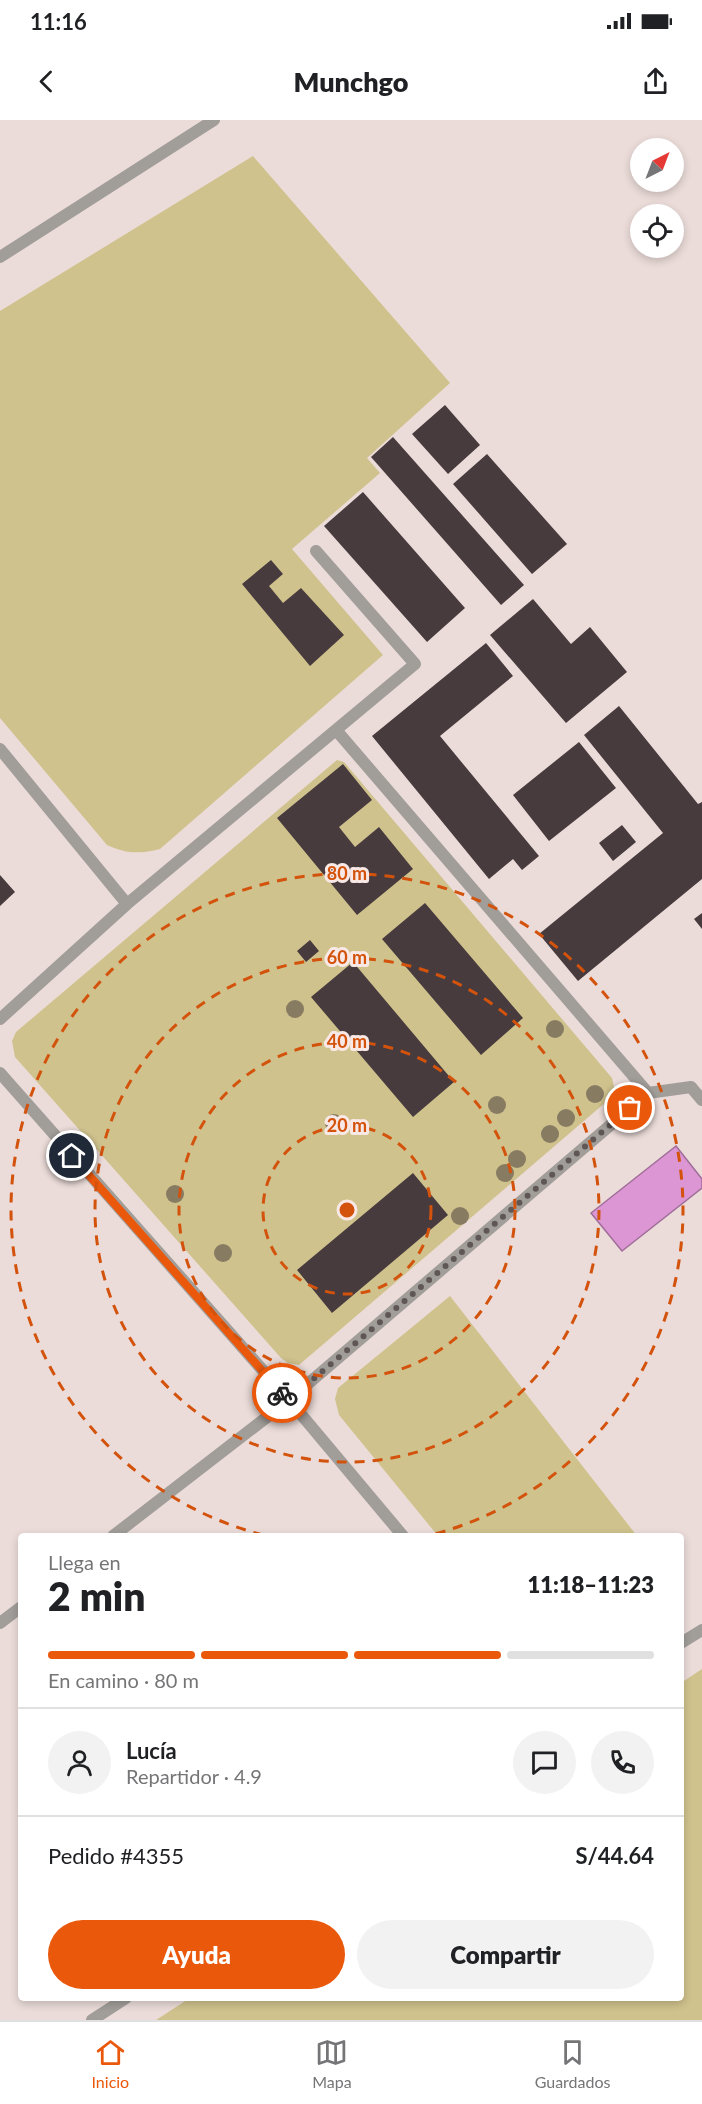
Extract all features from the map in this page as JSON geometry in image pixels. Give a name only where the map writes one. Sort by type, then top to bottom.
[{"type":"lane","points":[[0,257],[214,120]]},
{"type":"lane","points":[[0,1019],[127,903],[415,664],[316,551]]},
{"type":"lane","points":[[336,730],[648,1093]]},
{"type":"lane","points":[[0,749],[127,903]]},
{"type":"lane","points":[[0,1073],[289,1400],[400,1533]]},
{"type":"lane","points":[[117,1533],[289,1400],[648,1093],[691,1087],[702,1100]]},
{"type":"lane","points":[[0,1623],[18,1609]]},
{"type":"lane","points":[[684,1642],[702,1630]]},
{"type":"lane","points":[[92,2020],[121,2001]]},
{"type":"shaded area","points":[[253,156],[450,383],[367,458],[380,473],[292,549],[383,655],[160,849],[127,852],[107,845],[0,718],[0,311]]},
{"type":"shaded area","points":[[337,760],[344,762],[612,1078],[614,1087],[613,1096],[299,1365],[288,1363],[281,1358],[15,1057],[12,1041],[16,1032]]},
{"type":"shaded area","points":[[676,1146],[702,1179],[702,1188],[622,1251],[591,1213]]},
{"type":"shaded area","points":[[450,1296],[635,1533],[436,1533],[339,1415],[335,1399],[338,1388]]},
{"type":"shaded area","points":[[702,1669],[702,2020],[156,2020],[185,2001],[684,2001],[684,1681]]},
{"type":"building","points":[[445,405],[480,445],[448,474],[412,434]]},
{"type":"building","points":[[393,437],[524,585],[501,605],[371,457]]},
{"type":"building","points":[[487,454],[567,544],[532,574],[453,484]]},
{"type":"building","points":[[363,492],[465,608],[427,642],[324,526]]},
{"type":"building","points":[[271,560],[283,574],[269,586],[283,603],[301,588],[344,635],[310,666],[242,584]]},
{"type":"building","points":[[533,599],[571,644],[590,627],[627,672],[566,723],[490,635]]},
{"type":"building","points":[[486,643],[513,676],[440,736],[539,856],[522,870],[513,859],[489,879],[372,736]]},
{"type":"building","points":[[619,706],[698,804],[702,802],[702,879],[578,981],[539,934],[663,833],[584,735]]},
{"type":"building","points":[[579,742],[616,788],[549,841],[513,795]]},
{"type":"building","points":[[343,764],[372,800],[339,827],[355,847],[379,827],[413,869],[357,915],[277,818]]},
{"type":"building","points":[[622,825],[636,842],[613,861],[599,843]]},
{"type":"building","points":[[0,875],[15,892],[0,906]]},
{"type":"building","points":[[425,903],[523,1018],[481,1055],[382,939]]},
{"type":"building","points":[[702,913],[702,929],[694,919]]},
{"type":"building","points":[[310,940],[319,951],[306,962],[297,951]]},
{"type":"building","points":[[353,962],[454,1082],[413,1117],[311,997]]},
{"type":"building","points":[[413,1173],[448,1215],[332,1313],[297,1270]]},
{"type":"way so far","points":[[282,1393],[289,1400],[630,1108]]},
{"type":"route","points":[[72,1156],[282,1393]]}]
